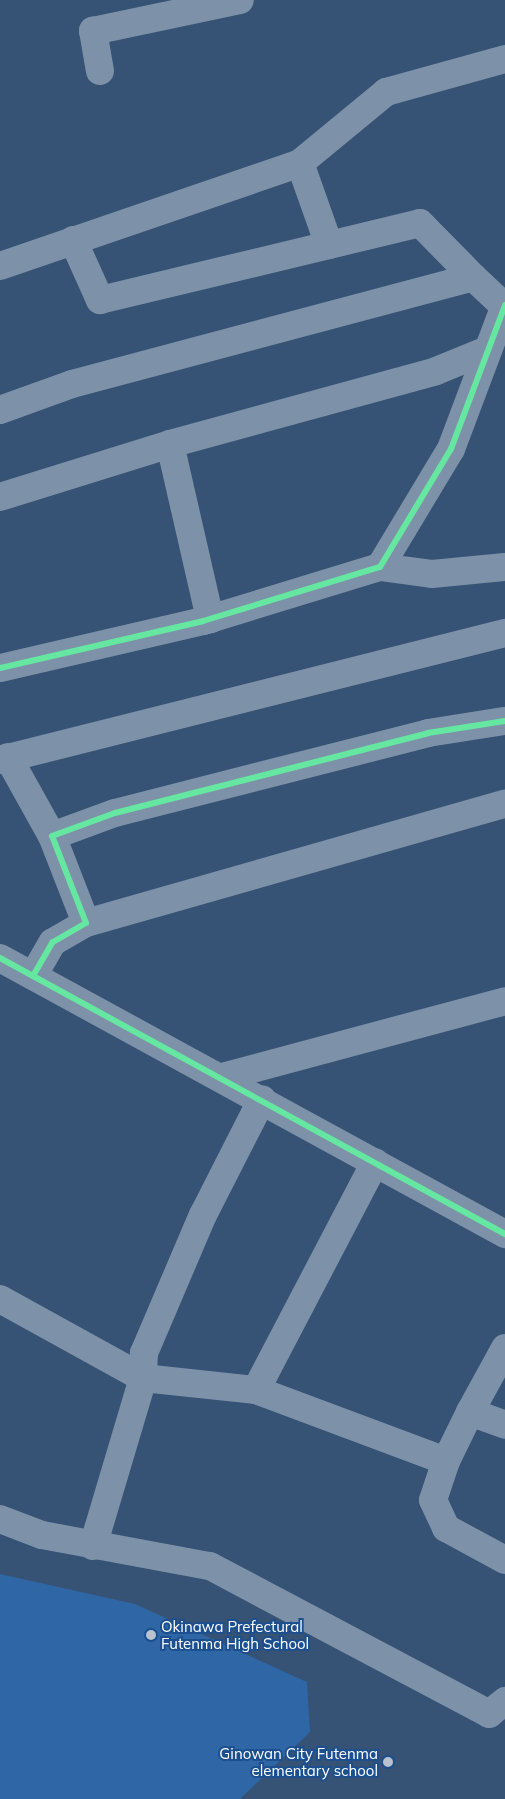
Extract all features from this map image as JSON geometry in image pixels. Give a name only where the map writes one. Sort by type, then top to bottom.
[{"type":"street","points":[[100,71],[93,31],[240,0]]},
{"type":"street","points":[[0,266],[300,163],[386,92],[505,59]]},
{"type":"street","points":[[300,163],[329,245]]},
{"type":"street","points":[[73,240],[100,300],[420,222],[504,306],[485,351],[451,449],[380,567]]},
{"type":"street","points":[[0,410],[72,384],[473,277]]},
{"type":"street","points":[[0,497],[170,444],[436,371],[485,351]]},
{"type":"street","points":[[170,444],[210,619]]},
{"type":"street","points":[[0,668],[210,619],[380,567],[432,574],[505,567]]},
{"type":"street","points":[[86,923],[52,836],[4,758],[505,632]]},
{"type":"street","points":[[52,836],[115,813],[428,733],[505,721]]},
{"type":"street","points":[[33,976],[52,942],[86,923],[505,804]]},
{"type":"street","points":[[0,958],[222,1077],[505,1234]]},
{"type":"street","points":[[222,1077],[505,1001]]},
{"type":"street","points":[[93,1546],[143,1378],[144,1353],[204,1215],[262,1099]]},
{"type":"street","points":[[256,1390],[375,1162]]},
{"type":"street","points":[[0,1299],[143,1378],[256,1390],[446,1461]]},
{"type":"street","points":[[505,1348],[446,1461],[433,1500],[446,1528],[505,1560]]},
{"type":"street","points":[[470,1412],[505,1425]]},
{"type":"street","points":[[0,1519],[93,1546],[210,1566],[489,1714],[505,1701]]},
{"type":"shaded area","name":"Okinawa Prefectural Futenma High School","points":[[0,1574],[135,1604],[307,1682],[310,1732],[240,1799],[0,1799]]},
{"type":"cycle path","points":[[0,668],[203,621],[380,567],[451,449],[505,305]]},
{"type":"cycle path","points":[[33,976],[53,942],[86,923],[52,836],[115,813],[428,733],[505,721]]},
{"type":"cycle path","points":[[0,958],[505,1234]]},
{"type":"place","name":"Okinawa Prefectural Futenma High School","points":[[151,1635]]},
{"type":"place","name":"Ginowan City Futenma elementary school","points":[[388,1762]]}]
